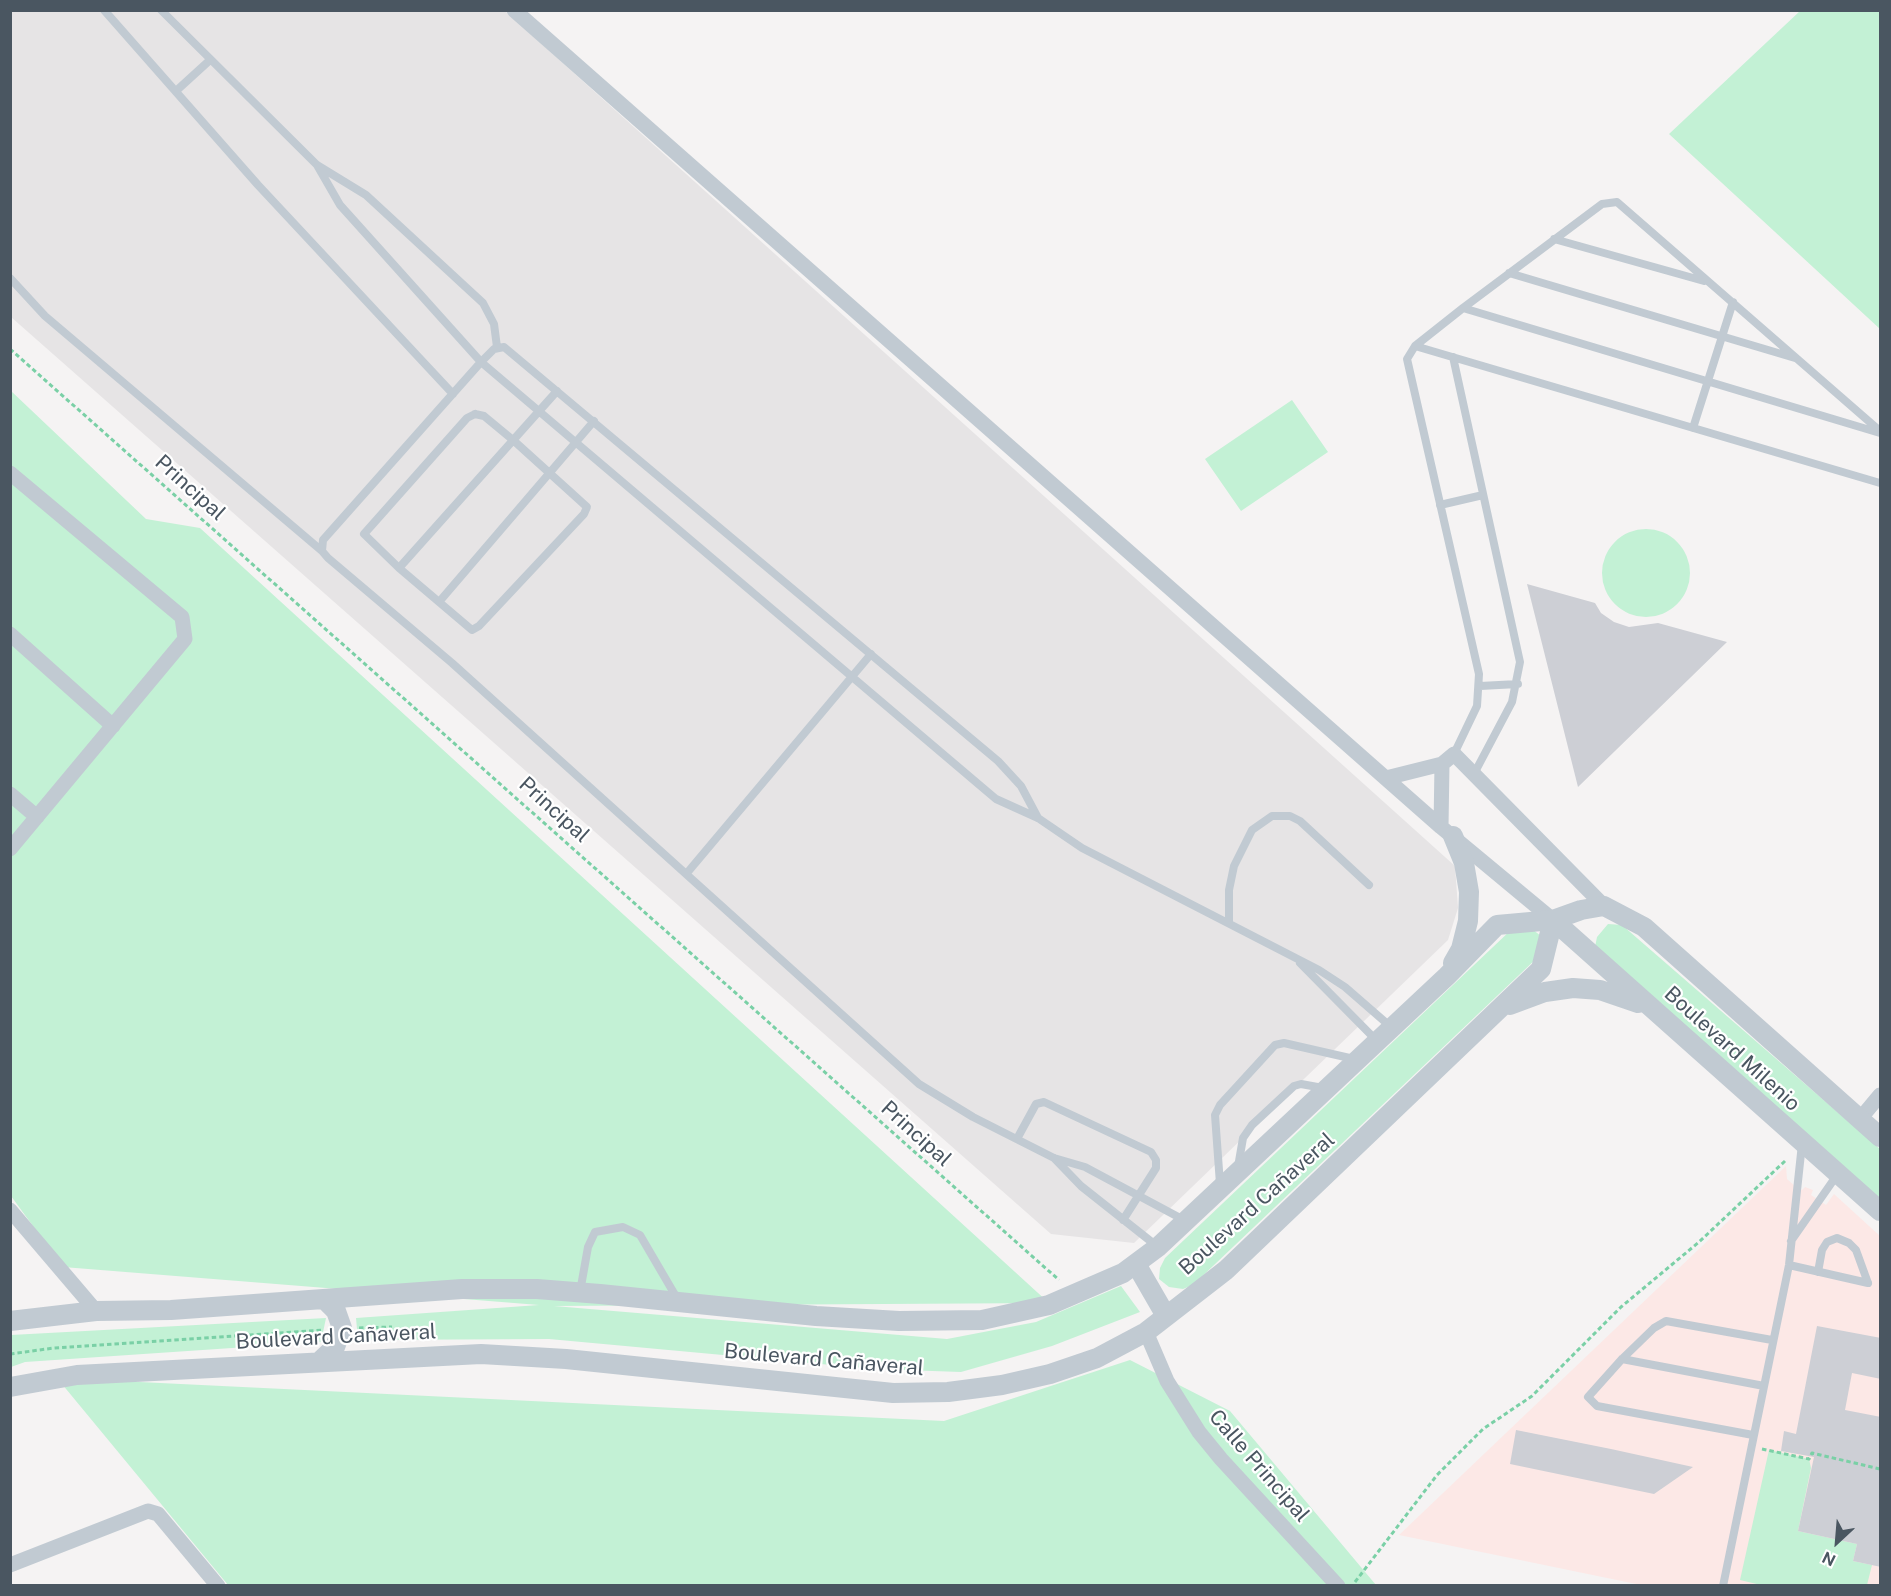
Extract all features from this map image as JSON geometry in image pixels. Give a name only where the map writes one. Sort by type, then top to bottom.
[{"type":"street","points":[[514,10],[1386,778],[1553,920]]},
{"type":"street","points":[[10,473],[182,617],[185,639],[10,849]]},
{"type":"street","points":[[10,634],[113,726]]},
{"type":"street","points":[[1386,778],[1442,764],[1454,754],[1604,906]]},
{"type":"street","points":[[1442,764],[1447,831],[1464,863],[1469,892],[1468,921],[1463,940],[1447,976]]},
{"type":"street","points":[[10,794],[37,817]]},
{"type":"street","name":"Boulevard Cañaveral","points":[[10,1321],[96,1311],[171,1310],[325,1300],[394,1292],[462,1289],[580,1292],[816,1316],[949,1322],[982,1320],[1017,1312],[1076,1295],[1123,1274],[1158,1247],[1447,976],[1497,926],[1553,920],[1581,910],[1604,906]]},
{"type":"street","name":"Boulevard Milenio","points":[[1604,906],[1644,927],[1881,1137]]},
{"type":"street","name":"Boulevard Cañaveral","points":[[10,1387],[77,1375],[519,1354],[893,1393],[948,1392],[1002,1385],[1050,1374],[1097,1358],[1146,1332],[1226,1270],[1541,969],[1553,920]]},
{"type":"street","name":"Boulevard Milenio","points":[[1553,920],[1837,1175],[1881,1211]]},
{"type":"street","points":[[1495,1013],[1519,1000],[1545,992],[1573,988],[1600,990],[1627,998],[1652,1010]]},
{"type":"street","points":[[1860,1119],[1881,1095]]},
{"type":"street","points":[[10,1210],[96,1311]]},
{"type":"street","points":[[1136,1264],[1166,1316]]},
{"type":"street","points":[[319,1362],[335,1347],[342,1329],[336,1311],[325,1300]]},
{"type":"street","name":"Calle Principal","points":[[1146,1332],[1167,1381],[1199,1432],[1221,1460],[1338,1586]]},
{"type":"street","points":[[10,1565],[148,1511],[158,1514],[218,1586]]},
{"type":"lane","points":[[104,10],[258,185],[453,394]]},
{"type":"lane","points":[[161,10],[317,165],[366,195],[483,303],[494,324],[497,347]]},
{"type":"lane","points":[[176,91],[210,60]]},
{"type":"lane","points":[[317,165],[340,204],[481,362],[996,799],[1038,818],[1082,848],[1229,922],[1332,978],[1392,1028]]},
{"type":"lane","points":[[1454,754],[1474,714],[1480,686],[1407,364],[1409,355],[1415,346],[1554,239],[1602,204],[1617,202],[1881,432]]},
{"type":"lane","points":[[1554,239],[1709,282]]},
{"type":"lane","points":[[1509,273],[1798,359]]},
{"type":"lane","points":[[10,278],[45,316],[322,551],[687,873],[919,1084],[973,1117],[1018,1137],[1054,1158],[1085,1167],[1187,1221]]},
{"type":"lane","points":[[1693,428],[1733,302]]},
{"type":"lane","points":[[1463,308],[1881,432]]},
{"type":"lane","points":[[1415,346],[1881,483]]},
{"type":"lane","points":[[322,551],[322,543],[326,535],[497,347]]},
{"type":"lane","points":[[497,347],[508,349],[998,761],[1021,786],[1038,818]]},
{"type":"lane","points":[[1453,357],[1518,653],[1518,684],[1508,712],[1474,772]]},
{"type":"lane","points":[[399,568],[557,391]]},
{"type":"lane","points":[[471,415],[484,416],[551,472],[586,505],[584,514],[475,629],[465,627],[368,541],[365,531],[471,415]]},
{"type":"lane","points":[[439,602],[594,421]]},
{"type":"lane","points":[[1440,505],[1483,495]]},
{"type":"lane","points":[[687,873],[872,654]]},
{"type":"lane","points":[[1480,686],[1518,684]]},
{"type":"lane","points":[[1229,922],[1229,890],[1234,866],[1252,830],[1272,816],[1290,816],[1300,821],[1369,885]]},
{"type":"lane","points":[[1297,960],[1377,1042]]},
{"type":"lane","points":[[1221,1189],[1215,1115],[1220,1105],[1275,1045],[1284,1043],[1358,1060]]},
{"type":"lane","points":[[1018,1137],[1036,1104],[1044,1102],[1151,1152],[1156,1160],[1156,1168],[1123,1220]]},
{"type":"lane","points":[[1723,1586],[1789,1265],[1802,1143]]},
{"type":"lane","points":[[1054,1158],[1081,1186],[1158,1247]]},
{"type":"lane","points":[[1791,1242],[1837,1175]]},
{"type":"lane","points":[[580,1292],[588,1247],[595,1232],[623,1227],[640,1235],[678,1302]]},
{"type":"lane","points":[[1789,1265],[1818,1272],[1858,1280],[1868,1283],[1856,1250],[1850,1243],[1837,1238],[1827,1242],[1822,1250],[1818,1272]]},
{"type":"lane","points":[[1753,1435],[1592,1404],[1588,1397],[1589,1393],[1622,1359],[1654,1328],[1666,1321],[1772,1340]]},
{"type":"lane","points":[[1622,1359],[1764,1386]]},
{"type":"path","name":"Principal","points":[[10,350],[1076,1295]]},
{"type":"path","points":[[1352,1586],[1437,1475],[1484,1429],[1532,1396],[1620,1307],[1699,1242],[1785,1161]]},
{"type":"path","points":[[10,1354],[54,1348],[392,1327]]},
{"type":"path","points":[[1750,1448],[1809,1459],[1812,1453],[1881,1469]]},
{"type":"shaded area","points":[[11,11],[505,11],[1455,866],[1458,908],[1448,940],[1134,1243],[1051,1234],[11,317]]},
{"type":"shaded area","points":[[1786,1166],[1787,1179],[1796,1187],[1802,1190],[1805,1187],[1813,1190],[1811,1195],[1826,1205],[1834,1194],[1880,1236],[1880,1585],[1641,1585],[1399,1535]]},
{"type":"green space","points":[[1800,11],[1880,11],[1880,329],[1669,134]]},
{"type":"green space","points":[[10,390],[146,519],[200,528],[1049,1303],[554,1306],[947,1339],[1036,1322],[1121,1286],[1140,1312],[1052,1346],[961,1372],[875,1369],[549,1339],[358,1340],[356,1318],[539,1305],[63,1267],[11,1196]]},
{"type":"green space","points":[[1292,400],[1328,452],[1241,511],[1205,459]]},
{"type":"green space","points":[[1637,529],[1655,529],[1671,536],[1683,548],[1690,564],[1690,582],[1683,598],[1671,610],[1655,617],[1637,617],[1621,610],[1609,598],[1602,582],[1602,564],[1609,548],[1621,536]]},
{"type":"green space","points":[[1608,924],[1622,925],[1880,1149],[1880,1199],[1595,947],[1597,937]]},
{"type":"green space","points":[[1528,926],[1541,936],[1538,957],[1193,1285],[1183,1289],[1169,1287],[1159,1279],[1160,1268],[1165,1258],[1512,929]]},
{"type":"green space","points":[[326,1318],[321,1342],[25,1362],[11,1367],[11,1335]]},
{"type":"green space","points":[[1130,1360],[1230,1411],[1376,1585],[228,1585],[57,1378],[944,1421]]},
{"type":"green space","points":[[1769,1450],[1809,1459],[1811,1468],[1798,1531],[1857,1544],[1853,1561],[1872,1565],[1867,1585],[1765,1586],[1740,1580]]},
{"type":"building","points":[[1527,584],[1595,603],[1601,613],[1614,622],[1629,627],[1658,623],[1727,642],[1578,787]]},
{"type":"building","points":[[1817,1326],[1881,1338],[1881,1379],[1852,1373],[1845,1410],[1881,1417],[1881,1567],[1853,1561],[1857,1544],[1798,1531],[1814,1457],[1781,1451],[1784,1431],[1796,1434]]},
{"type":"building","points":[[1516,1430],[1693,1467],[1654,1494],[1510,1464]]}]
